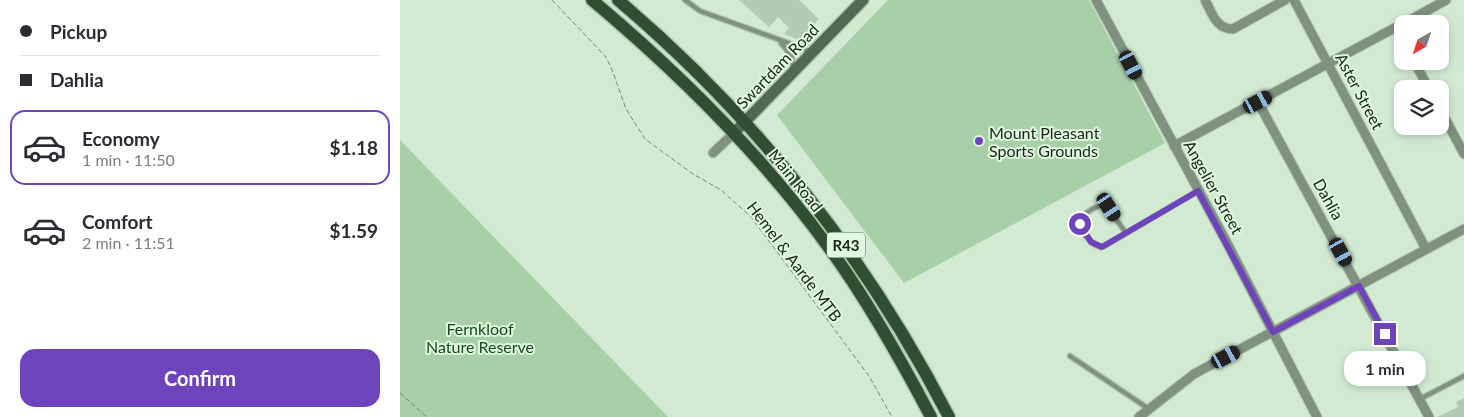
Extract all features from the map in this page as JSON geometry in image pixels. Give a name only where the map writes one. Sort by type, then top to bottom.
[{"type":"main road","name":"Main Road","points":[[592,0],[662,61],[734,133],[827,245],[892,346],[931,417]]},
{"type":"main road","name":"Main Road","points":[[618,0],[691,64],[746,120],[802,186],[854,257],[905,335],[949,417]]},
{"type":"street","name":"Swartdam Road","points":[[713,154],[863,0]]},
{"type":"street","name":"Angelier Street","points":[[1096,0],[1317,417]]},
{"type":"street","points":[[1205,0],[1216,21],[1224,28],[1233,29],[1286,0]]},
{"type":"street","name":"Aster Street","points":[[1294,0],[1330,64],[1426,249]]},
{"type":"street","points":[[1419,15],[1446,0]]},
{"type":"street","points":[[1174,146],[1394,29]]},
{"type":"street","name":"Dahlia","points":[[1258,102],[1429,417]]},
{"type":"street","points":[[1449,126],[1464,154]]},
{"type":"street","points":[[1140,417],[1194,374],[1464,229]]},
{"type":"lane","points":[[689,1],[700,10],[805,49],[810,54]]},
{"type":"lane","points":[[776,39],[792,56],[793,65],[790,75]]},
{"type":"lane","points":[[1126,233],[1106,205],[1101,205],[1083,216],[1080,221],[1081,227],[1091,242],[1099,247],[1126,233],[1198,191]]},
{"type":"lane","points":[[1070,356],[1149,409]]},
{"type":"lane","points":[[1420,399],[1464,376]]},
{"type":"path","name":"Hemel & Aarde MTB","points":[[552,0],[606,57],[626,109],[645,139],[693,174],[721,190],[751,217],[869,376],[892,417]]},
{"type":"path","points":[[400,393],[427,417]]},
{"type":"green space","name":"Mount Pleasant Sports Grounds","points":[[888,0],[1089,0],[1165,143],[904,283],[777,115]]},
{"type":"green space","name":"Fernkloof Nature Reserve","points":[[400,140],[668,417],[400,417]]},
{"type":"building","points":[[739,0],[799,0],[819,19],[799,40],[784,34],[789,28],[778,17],[769,27]]},
{"type":"building","points":[[1464,398],[1464,417],[1437,417],[1458,407],[1456,402]]},
{"type":"place","name":"Mount Pleasant Sports Grounds","points":[[979,141]]},
{"type":"route","points":[[1080,224],[1091,242],[1096,246],[1102,247],[1198,191],[1273,332],[1359,286],[1385,334]]}]
